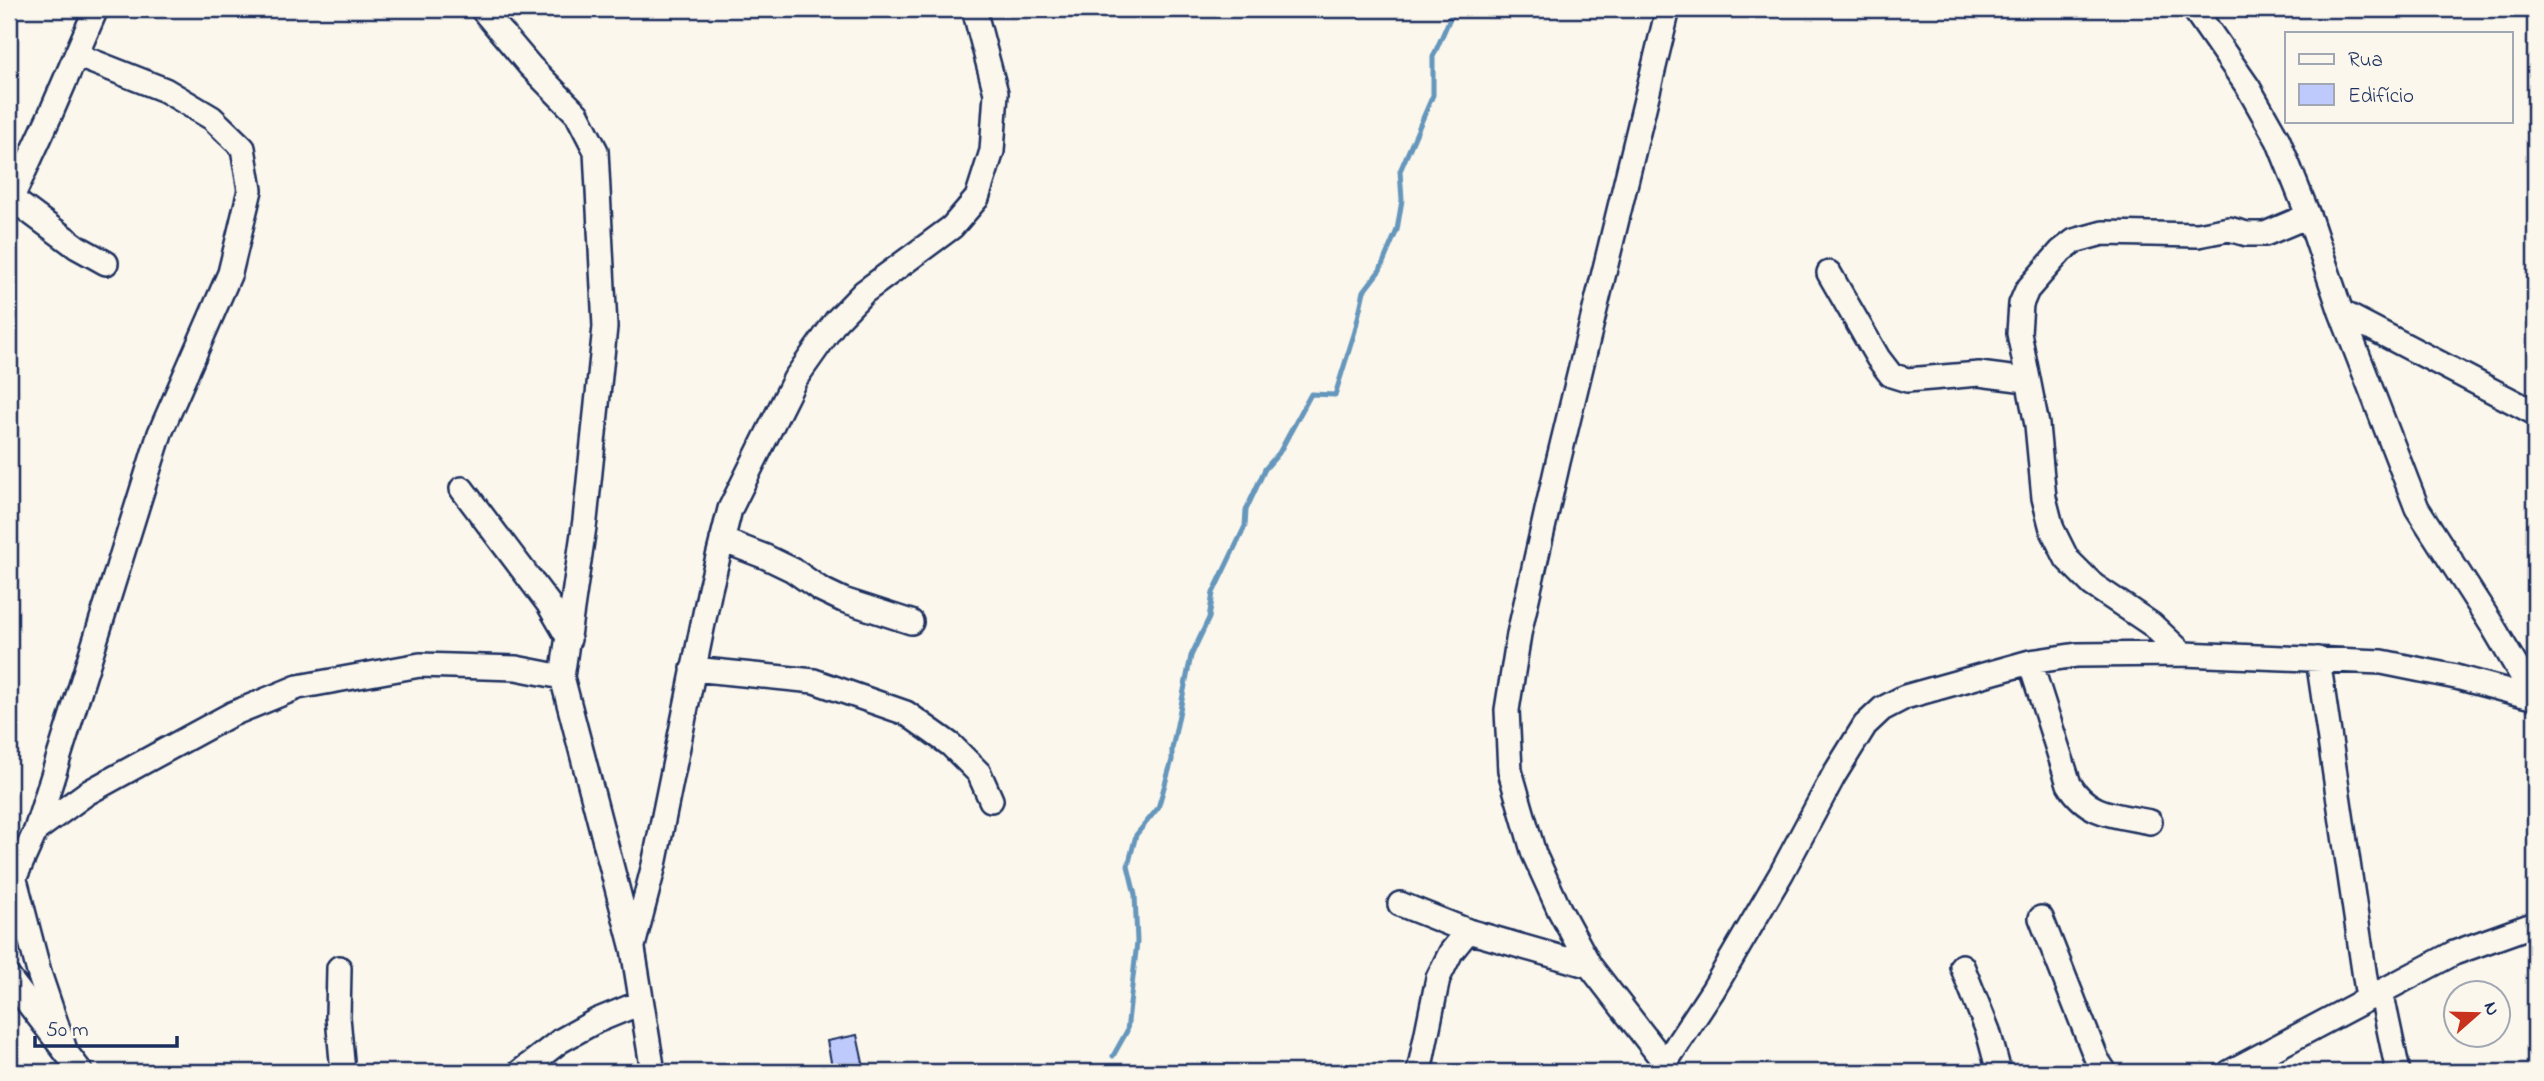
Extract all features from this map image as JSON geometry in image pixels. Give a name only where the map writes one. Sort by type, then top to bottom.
[{"type":"street","points":[[96,9],[10,201],[77,247],[106,263]]},
{"type":"street","points":[[482,9],[530,66],[577,114],[596,151],[605,327],[585,520],[562,677],[633,949],[653,1072]]},
{"type":"street","points":[[633,949],[654,865],[693,669],[730,509],[795,379],[836,321],[864,292],[952,227],[977,198],[992,151],[996,93],[974,9]]},
{"type":"street","points":[[1668,9],[1518,634],[1507,710],[1510,771],[1534,854],[1559,909],[1590,966],[1667,1068],[1865,725],[1882,709],[1905,697],[2030,662],[2077,655],[2183,654],[2382,662],[2456,677],[2535,698]]},
{"type":"street","points":[[2199,11],[2278,139],[2417,508],[2535,698]]},
{"type":"street","points":[[12,883],[36,830],[160,433],[230,273],[250,190],[243,148],[212,118],[165,90],[76,55]]},
{"type":"street","points":[[2183,654],[2151,624],[2093,585],[2067,559],[2052,529],[2044,498],[2037,425],[2026,380],[2019,333],[2021,304],[2027,290],[2061,251],[2074,241],[2103,233],[2198,235],[2229,229],[2246,234],[2265,234],[2308,216]]},
{"type":"street","points":[[1829,273],[1878,359],[1891,375],[1907,380],[1979,374],[2026,380]]},
{"type":"street","points":[[2341,312],[2535,413]]},
{"type":"street","points":[[462,489],[548,603],[569,639]]},
{"type":"street","points":[[722,540],[784,565],[820,590],[843,600],[911,622]]},
{"type":"street","points":[[2318,659],[2374,995],[2398,1072]]},
{"type":"street","points":[[2030,662],[2069,784],[2076,796],[2094,811],[2150,822]]},
{"type":"street","points":[[36,830],[87,793],[161,752],[232,714],[298,687],[420,664],[516,668],[562,677]]},
{"type":"street","points":[[693,669],[814,681],[906,713],[951,745],[979,773],[991,800]]},
{"type":"street","points":[[9,853],[12,883],[65,1050]]},
{"type":"street","points":[[1400,904],[1468,931],[1590,966]]},
{"type":"street","points":[[2041,918],[2097,1060],[2105,1072]]},
{"type":"street","points":[[2230,1072],[2454,954],[2535,924]]},
{"type":"street","points":[[1419,1072],[1438,978],[1451,952],[1468,931]]},
{"type":"street","points":[[1962,966],[1988,1031],[1998,1072]]},
{"type":"street","points":[[339,968],[338,1017],[343,1072]]},
{"type":"street","points":[[9,978],[81,1072]]},
{"type":"street","points":[[520,1072],[584,1027],[640,1003]]},
{"type":"building","points":[[857,1035],[865,1072],[833,1072],[827,1041]]},
{"type":"waterway","points":[[1113,1056],[1127,1031],[1137,942],[1135,895],[1128,866],[1136,835],[1158,808],[1172,760],[1191,656],[1209,618],[1213,593],[1245,526],[1246,510],[1265,469],[1279,453],[1311,394],[1335,395],[1364,291],[1380,270],[1397,230],[1402,200],[1400,171],[1433,95],[1433,57],[1454,9]]}]
